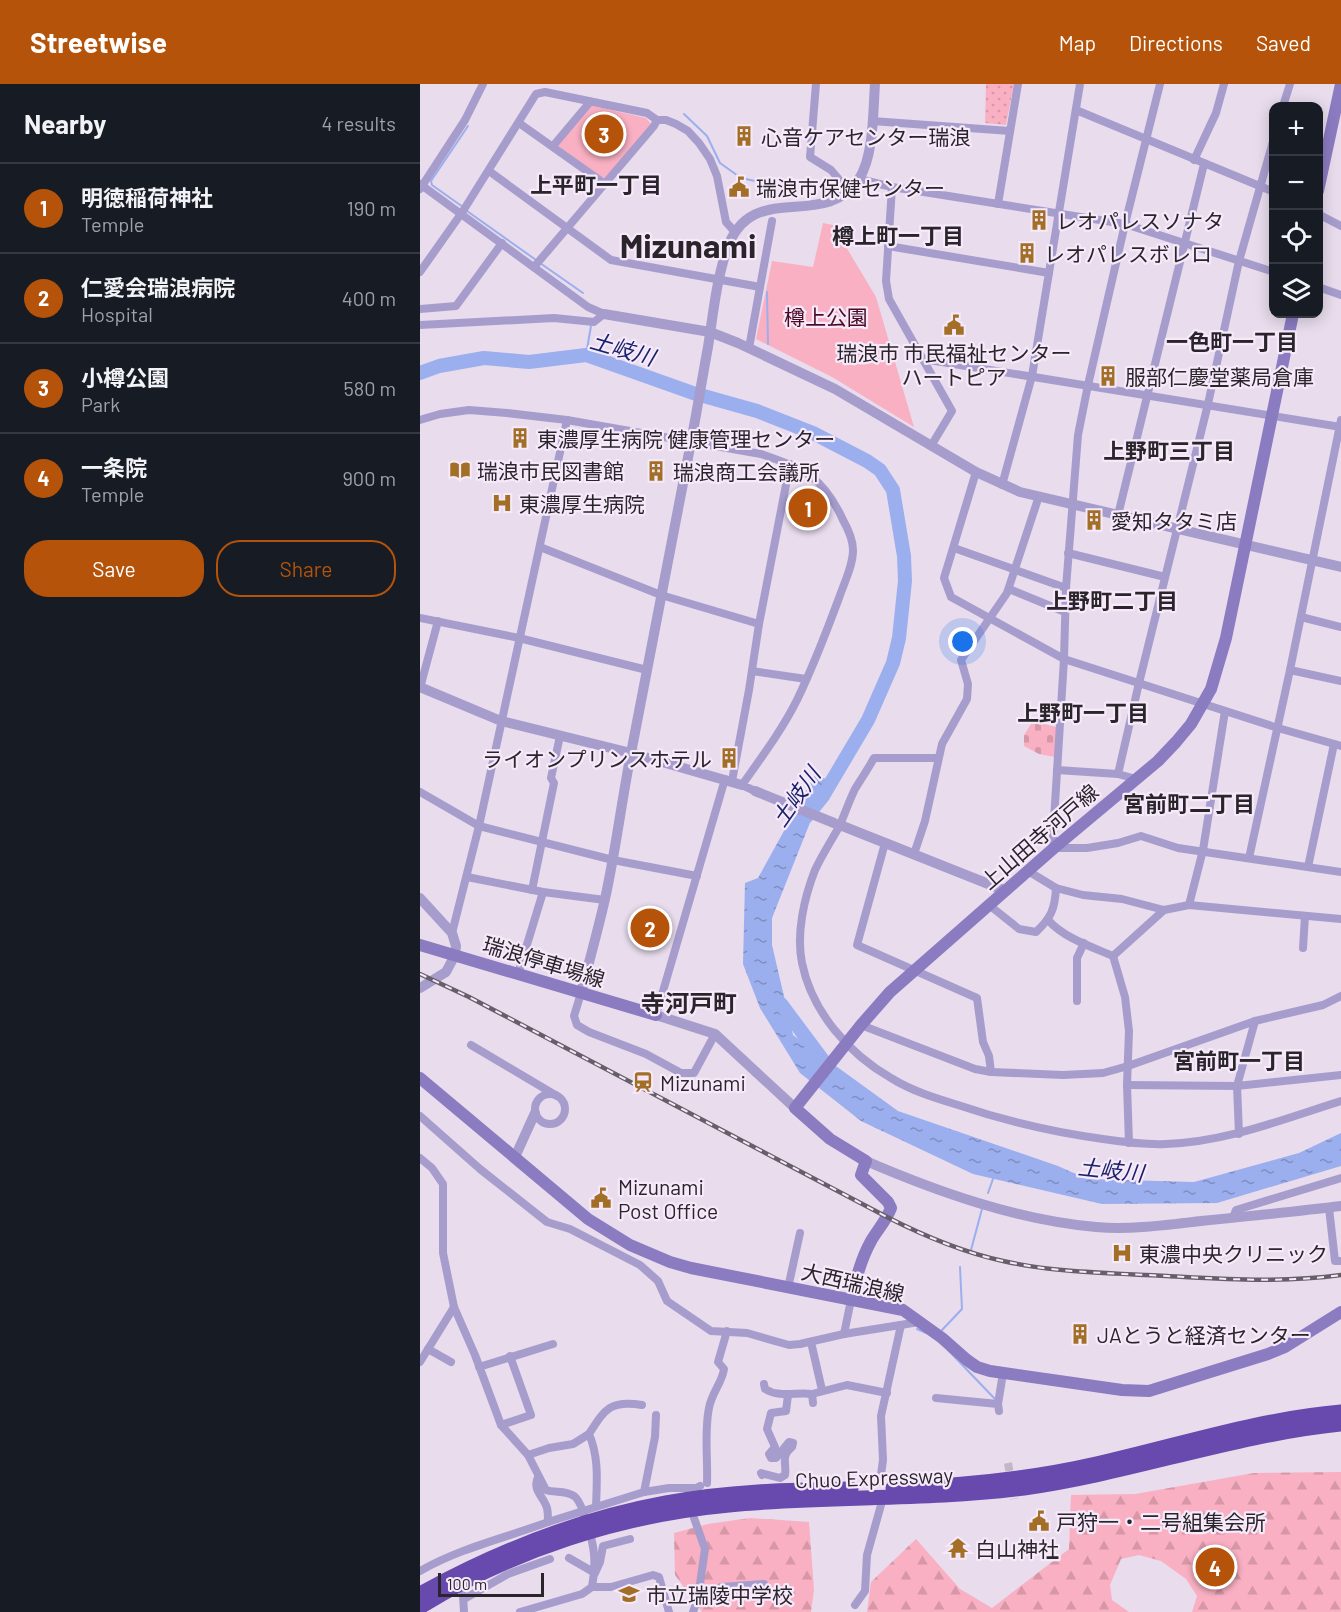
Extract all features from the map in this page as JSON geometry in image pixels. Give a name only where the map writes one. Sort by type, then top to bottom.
[{"type":"highway","name":"Chuo Expressway","points":[[420,1594],[476,1564],[551,1533],[666,1502],[762,1492],[899,1488],[1000,1480],[1095,1464],[1255,1426],[1341,1412]]},
{"type":"highway","name":"Chuo Expressway","points":[[420,1607],[477,1576],[524,1555],[574,1537],[666,1513],[732,1504],[942,1496],[1006,1490],[1125,1469],[1287,1431],[1341,1424]]},
{"type":"main road","points":[[1323,168],[1341,84]]},
{"type":"main road","name":"上山田寺河戸線","points":[[795,1108],[883,999],[1054,848],[1158,761],[1191,724],[1217,672],[1226,638],[1292,318]]},
{"type":"main road","name":"瑞浪停車場線","points":[[420,945],[656,1015]]},
{"type":"main road","name":"大西瑞浪線","points":[[420,1078],[566,1202],[630,1245],[670,1262],[897,1308],[908,1313],[977,1367],[1003,1373],[1122,1390],[1149,1391],[1268,1354],[1285,1347],[1341,1312]]},
{"type":"main road","points":[[795,1108],[830,1139],[866,1161],[861,1175],[888,1202],[891,1208],[860,1265],[851,1300]]},
{"type":"street","points":[[483,84],[465,120],[421,186],[464,211],[502,243],[537,264],[588,307],[604,314],[710,332],[749,348],[835,389],[1002,485],[1039,496],[1341,567]]},
{"type":"street","points":[[816,84],[810,157],[831,170],[848,190]]},
{"type":"street","points":[[715,1034],[694,1073],[681,1073],[646,1054],[589,1032],[577,1025],[574,1016],[605,900],[691,442],[718,279],[729,243],[735,232],[748,219],[763,211],[784,206],[819,206],[830,202],[848,190],[859,179],[868,157],[875,84]]},
{"type":"street","points":[[998,204],[1018,84]]},
{"type":"street","points":[[1002,485],[1032,376],[1080,84]]},
{"type":"street","points":[[1161,84],[1125,224],[1078,435],[1068,553],[1054,848],[1087,848],[1118,843],[1141,836],[1178,848],[1341,872]]},
{"type":"street","points":[[1194,160],[1216,113],[1224,84]]},
{"type":"street","points":[[1284,102],[1290,84]]},
{"type":"street","points":[[420,272],[464,211],[536,94],[545,92],[647,113],[657,120],[666,120],[688,131],[710,159],[717,177],[726,222],[735,232]]},
{"type":"street","points":[[553,146],[590,102]]},
{"type":"street","points":[[1076,110],[1269,190]]},
{"type":"street","points":[[537,264],[657,120]]},
{"type":"street","points":[[872,121],[1010,131]]},
{"type":"street","points":[[519,123],[605,184]]},
{"type":"street","points":[[1118,774],[1208,404],[1239,261],[1269,155]]},
{"type":"street","points":[[1118,515],[1204,164]]},
{"type":"street","points":[[489,171],[610,260],[760,287]]},
{"type":"street","points":[[859,179],[892,187],[1125,224],[1269,270]]},
{"type":"street","points":[[892,187],[886,281],[889,298],[952,411],[932,446]]},
{"type":"street","points":[[1323,217],[1341,226]]},
{"type":"street","points":[[749,348],[772,221]]},
{"type":"street","points":[[420,309],[456,306],[502,243]]},
{"type":"street","points":[[888,246],[1049,273]]},
{"type":"street","points":[[1323,289],[1341,295]]},
{"type":"street","points":[[420,325],[500,319],[554,318],[594,321],[604,314]]},
{"type":"street","points":[[923,358],[1272,415],[1341,424],[1249,858]]},
{"type":"street","points":[[420,420],[440,414],[469,410],[567,420],[761,454],[790,464],[808,474],[833,499],[851,537],[853,550],[850,567],[825,637],[791,711],[733,782]]},
{"type":"street","points":[[452,933],[479,826],[567,420]]},
{"type":"street","points":[[790,464],[759,624],[733,782],[697,876],[656,1015],[715,1034],[795,1108]]},
{"type":"street","points":[[976,472],[944,578],[951,597],[1064,659],[1338,745],[1308,867]]},
{"type":"street","points":[[914,854],[925,821],[942,744],[967,699],[968,684],[961,660],[1009,589],[1039,496]]},
{"type":"street","points":[[540,548],[662,595],[759,624]]},
{"type":"street","points":[[954,548],[1066,588]]},
{"type":"street","points":[[1068,553],[1165,577]]},
{"type":"street","points":[[1009,589],[1065,612]]},
{"type":"street","points":[[1301,617],[1341,627]]},
{"type":"street","points":[[420,618],[519,638],[647,670]]},
{"type":"street","points":[[438,621],[420,688],[501,721],[631,753],[733,782],[1006,891]]},
{"type":"street","points":[[1290,670],[1341,681]]},
{"type":"street","points":[[752,671],[806,679]]},
{"type":"street","points":[[1189,905],[1203,850],[1226,711]]},
{"type":"street","points":[[532,890],[554,783],[551,778],[560,736]]},
{"type":"street","points":[[938,758],[874,758],[837,824],[815,870],[802,914],[802,962],[811,991],[828,1022],[846,1046],[911,1089],[1005,1122],[1063,1134],[1129,1143],[1165,1144],[1204,1141],[1239,1134],[1341,1101]]},
{"type":"street","points":[[1057,770],[1118,774],[1136,779]]},
{"type":"street","points":[[420,792],[479,826],[613,860],[697,876]]},
{"type":"street","points":[[885,843],[857,945],[977,998],[983,1042],[989,1056],[991,1072]]},
{"type":"street","points":[[1029,871],[1056,888],[1083,895],[1122,899],[1164,910],[1189,905],[1341,919]]},
{"type":"street","points":[[466,877],[543,892],[605,900]]},
{"type":"street","points":[[989,905],[1019,928],[1036,932],[1048,920],[1055,900],[1056,888]]},
{"type":"street","points":[[518,974],[543,892]]},
{"type":"street","points":[[420,898],[452,933],[456,945],[455,955],[446,972],[420,988]]},
{"type":"street","points":[[1113,956],[1164,910]]},
{"type":"street","points":[[1303,948],[1305,916]]},
{"type":"street","points":[[1048,920],[1053,926],[1113,956],[1125,997],[1129,1031],[1127,1085],[1129,1143]]},
{"type":"street","points":[[1077,1001],[1077,958],[1084,943]]},
{"type":"street","points":[[861,1025],[957,1062],[991,1072],[1063,1075],[1103,1073],[1255,1021],[1323,1005],[1341,996]]},
{"type":"street","points":[[1239,1134],[1237,1086],[1255,1021]]},
{"type":"street","points":[[471,1045],[557,1096],[563,1103],[565,1113],[555,1124],[545,1124],[537,1118],[536,1103],[547,1095],[557,1096]]},
{"type":"street","points":[[1127,1085],[1237,1086],[1341,1075]]},
{"type":"street","points":[[515,1157],[536,1113]]},
{"type":"street","points":[[420,1116],[480,1169],[547,1222],[570,1230],[640,1265],[658,1281],[667,1301],[711,1331],[747,1333],[789,1345],[919,1322]]},
{"type":"street","points":[[420,1158],[432,1168],[443,1184],[443,1252],[453,1307],[501,1425],[528,1455],[546,1490],[569,1493],[580,1503],[593,1546],[595,1573]]},
{"type":"street","points":[[866,1161],[913,1181],[1032,1216],[1069,1224],[1099,1227],[1144,1227],[1341,1206]]},
{"type":"street","points":[[1233,1218],[1236,1210],[1341,1178]]},
{"type":"street","points":[[1329,1208],[1335,1261],[1341,1261]]},
{"type":"street","points":[[604,1247],[610,1233]]},
{"type":"street","points":[[788,1287],[800,1233]]},
{"type":"street","points":[[844,1334],[851,1300]]},
{"type":"street","points":[[420,1362],[453,1307]]},
{"type":"street","points":[[880,1482],[883,1460],[880,1423],[901,1325]]},
{"type":"street","points":[[420,1571],[454,1554],[596,1506],[644,1492],[669,1488],[696,1488],[703,1484],[707,1421],[712,1394],[723,1376],[724,1369],[718,1362],[727,1331]]},
{"type":"street","points":[[811,1342],[822,1390]]},
{"type":"street","points":[[478,1366],[553,1344]]},
{"type":"street","points":[[428,1349],[451,1362]]},
{"type":"street","points":[[501,1425],[531,1415],[510,1356]]},
{"type":"street","points":[[936,1398],[998,1408],[1003,1373]]},
{"type":"street","points":[[764,1384],[767,1391],[813,1398],[822,1390],[847,1385],[887,1393]]},
{"type":"street","points":[[762,1475],[761,1473],[780,1478],[785,1475],[783,1458],[793,1443],[789,1442],[776,1458],[771,1458],[769,1454],[775,1447],[767,1429],[771,1413],[786,1411],[788,1395]]},
{"type":"street","points":[[528,1455],[549,1448],[573,1444],[589,1434],[602,1414],[610,1407],[627,1403],[642,1405]]},
{"type":"street","points":[[644,1492],[657,1415]]},
{"type":"street","points":[[589,1434],[594,1446],[596,1464],[596,1506]]},
{"type":"street","points":[[538,1477],[535,1484],[536,1490],[546,1504],[548,1522]]},
{"type":"street","points":[[855,1605],[865,1591],[867,1555],[881,1505]]},
{"type":"street","points":[[693,1612],[698,1598],[705,1549],[694,1518]]},
{"type":"street","points":[[520,1612],[582,1594],[592,1587],[603,1546],[630,1539]]},
{"type":"street","points":[[454,1554],[456,1564]]},
{"type":"street","points":[[569,1558],[595,1573]]},
{"type":"street","points":[[464,1612],[463,1596],[508,1574],[550,1559]]},
{"type":"street","points":[[592,1587],[599,1589],[611,1587],[648,1576],[657,1576],[669,1612]]},
{"type":"street","points":[[698,1598],[709,1600],[721,1587],[764,1584]]},
{"type":"green space","points":[[986,84],[1014,84],[1006,125],[985,123]]},
{"type":"green space","points":[[590,105],[646,118],[651,124],[604,180],[557,145]]},
{"type":"green space","name":"樽上公園","points":[[823,223],[833,225],[876,297],[914,427],[832,377],[756,339],[772,261],[813,267]]},
{"type":"green space","points":[[1033,721],[1056,727],[1055,757],[1039,754],[1024,746],[1024,735]]},
{"type":"green space","points":[[1341,1472],[1341,1612],[1192,1612],[1197,1596],[1186,1579],[1161,1561],[1139,1555],[1121,1559],[1110,1585],[1112,1600],[1129,1612],[867,1612],[871,1582],[916,1539],[960,1589],[992,1608],[1069,1549],[1071,1495],[1135,1494],[1254,1473]]},
{"type":"green space","points":[[750,1518],[809,1522],[814,1590],[811,1612],[702,1612],[675,1575],[674,1533],[708,1524]]},
{"type":"water","points":[[816,773],[827,780],[772,918],[772,945],[793,1035],[898,1111],[1058,1166],[1087,1179],[1194,1182],[1299,1153],[1341,1133],[1341,1166],[1217,1203],[1102,1204],[973,1174],[861,1121],[800,1073],[760,1008],[743,964],[745,883],[758,878]]},
{"type":"waterway","points":[[684,114],[707,136],[720,163],[741,178],[755,181],[782,198]]},
{"type":"waterway","points":[[463,207],[432,185],[431,181],[468,126]]},
{"type":"waterway","points":[[467,211],[536,260]]},
{"type":"waterway","points":[[540,263],[583,293]]},
{"type":"waterway","points":[[767,292],[768,344]]},
{"type":"waterway","points":[[586,355],[591,326]]},
{"type":"waterway","name":"土岐川","points":[[420,373],[439,366],[484,358],[529,362],[586,355],[693,393],[757,411],[813,433],[880,470],[893,490],[904,556],[905,581],[899,638],[893,663],[868,720],[823,796],[806,817]]},
{"type":"waterway","name":"土岐川","points":[[781,1004],[825,1063]]},
{"type":"waterway","points":[[988,1193],[994,1176]]},
{"type":"waterway","points":[[971,1250],[982,1209]]},
{"type":"waterway","points":[[942,1330],[962,1309],[960,1267]]},
{"type":"waterway","points":[[917,1329],[926,1333]]},
{"type":"waterway","points":[[947,1349],[995,1399]]},
{"type":"tunnel","points":[[1008,1463],[1014,1499]]},
{"type":"railway","points":[[420,974],[469,997],[887,1217],[929,1237],[973,1253],[1023,1265],[1084,1272],[1254,1280],[1341,1275]]},
{"type":"place","name":"小樽公園","points":[[604,134]]},
{"type":"place","name":"心音ケアセンター瑞浪","points":[[744,136]]},
{"type":"place","name":"瑞浪市保健センター","points":[[739,187]]},
{"type":"place","name":"レオパレスソナタ","points":[[1039,220]]},
{"type":"place","name":"レオパレスボレロ","points":[[1027,253]]},
{"type":"place","name":"瑞浪市 市民福祉センター ハートピア","points":[[954,325]]},
{"type":"place","name":"服部仁慶堂薬局倉庫","points":[[1108,376]]},
{"type":"place","name":"東濃厚生病院 健康管理センター","points":[[520,438]]},
{"type":"place","name":"瑞浪市民図書館","points":[[460,470]]},
{"type":"place","name":"瑞浪商工会議所","points":[[656,471]]},
{"type":"place","name":"東濃厚生病院","points":[[502,503]]},
{"type":"place","name":"明徳稲荷神社","points":[[808,508]]},
{"type":"place","name":"愛知タタミ店","points":[[1094,520]]},
{"type":"place","name":"ライオンプリンスホテル","points":[[729,758]]},
{"type":"place","name":"仁愛会瑞浪病院","points":[[650,928]]},
{"type":"place","name":"Mizunami","points":[[643,1082]]},
{"type":"place","name":"Mizunami Post Office","points":[[601,1198]]},
{"type":"place","name":"東濃中央クリニック","points":[[1122,1253]]},
{"type":"place","name":"JAとうと経済センター","points":[[1080,1334]]},
{"type":"place","name":"戸狩一・二号組集会所","points":[[1039,1521]]},
{"type":"place","name":"白山神社","points":[[958,1548]]},
{"type":"place","name":"一条院","points":[[1215,1567]]},
{"type":"place","name":"市立瑞陵中学校","points":[[629,1594]]},
{"type":"district","name":"上平町一丁目","points":[[596,184]]},
{"type":"district","name":"樽上町一丁目","points":[[898,235]]},
{"type":"district","name":"Mizunami","points":[[688,245]]},
{"type":"district","name":"一色町一丁目","points":[[1232,341]]},
{"type":"district","name":"上野町三丁目","points":[[1169,450]]},
{"type":"district","name":"上野町二丁目","points":[[1112,600]]},
{"type":"district","name":"上野町一丁目","points":[[1083,712]]},
{"type":"district","name":"宮前町二丁目","points":[[1189,803]]},
{"type":"district","name":"寺河戸町","points":[[689,1002]]},
{"type":"district","name":"宮前町一丁目","points":[[1239,1060]]}]
